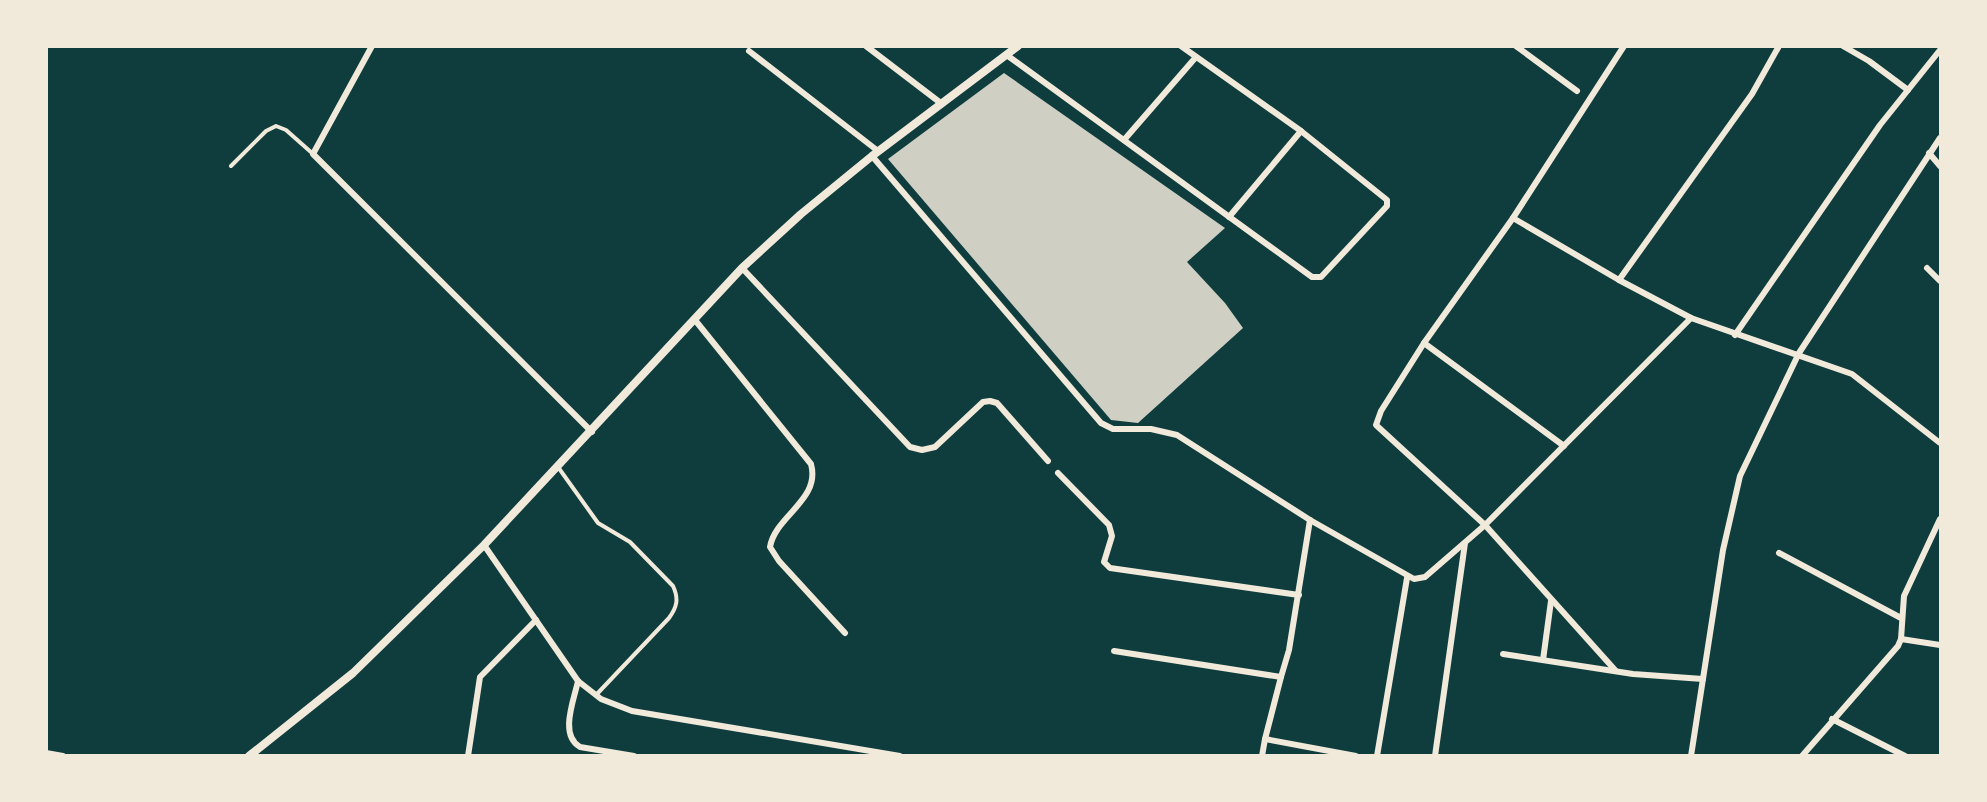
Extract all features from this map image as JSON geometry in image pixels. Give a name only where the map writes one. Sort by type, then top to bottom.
[{"type":"street","points":[[372,46],[313,154],[592,432]]},
{"type":"street","points":[[866,46],[942,104]]},
{"type":"street","points":[[249,756],[353,673],[484,545],[592,432],[742,268],[875,154],[1008,56],[1018,46]]},
{"type":"street","points":[[1008,56],[1317,279],[1387,206],[1385,198],[1301,131],[1181,46]]},
{"type":"street","points":[[1516,46],[1576,91]]},
{"type":"street","points":[[1615,670],[1485,525],[1376,425],[1381,411],[1424,343],[1513,218],[1624,46]]},
{"type":"street","points":[[1619,280],[1752,94],[1779,46]]},
{"type":"street","points":[[1843,46],[1869,61],[1908,90]]},
{"type":"street","points":[[1735,335],[1880,125],[1941,50]]},
{"type":"street","points":[[749,51],[875,154],[1101,423],[1113,429],[1170,432],[1407,578],[1425,577],[1466,543],[1691,318]]},
{"type":"street","points":[[1124,140],[1196,57]]},
{"type":"street","points":[[1229,217],[1301,131]]},
{"type":"street","points":[[1691,756],[1735,489],[1799,353],[1941,138]]},
{"type":"street","points":[[1929,153],[1941,166]]},
{"type":"street","points":[[1513,218],[1619,280],[1691,318],[1735,335],[1799,353],[1859,377],[1941,442]]},
{"type":"street","points":[[742,268],[910,447],[922,450],[935,447],[983,402],[990,400],[997,403],[1048,461]]},
{"type":"street","points":[[1927,268],[1941,281]]},
{"type":"street","points":[[695,320],[811,464],[813,478],[810,487],[771,540],[770,547],[778,561],[845,633]]},
{"type":"street","points":[[1424,343],[1564,446]]},
{"type":"street","points":[[1058,472],[1109,525],[1112,536],[1104,561],[1110,568],[1299,595]]},
{"type":"street","points":[[1802,756],[1898,646],[1901,639],[1904,596],[1941,519]]},
{"type":"street","points":[[1262,756],[1299,595],[1310,520]]},
{"type":"street","points":[[1435,756],[1466,543]]},
{"type":"street","points":[[484,545],[578,681],[596,695],[632,711],[900,756]]},
{"type":"street","points":[[1779,553],[1901,618]]},
{"type":"street","points":[[1377,756],[1407,578]]},
{"type":"street","points":[[1543,660],[1551,601]]},
{"type":"street","points":[[468,756],[480,677],[536,620]]},
{"type":"street","points":[[1901,639],[1941,645]]},
{"type":"street","points":[[1114,651],[1281,677]]},
{"type":"street","points":[[1503,654],[1615,670],[1703,679]]},
{"type":"street","points":[[578,681],[569,723],[570,738],[573,743],[580,747],[634,756]]},
{"type":"street","points":[[1832,720],[1905,756]]},
{"type":"street","points":[[1265,739],[1356,756]]},
{"type":"street","points":[[46,753],[63,756]]},
{"type":"lane","points":[[231,166],[266,131],[276,126],[286,130],[313,154]]},
{"type":"lane","points":[[558,467],[598,523],[637,548],[673,586],[677,594],[675,609],[669,618],[596,695]]},
{"type":"building","points":[[1004,73],[1225,228],[1187,262],[1225,303],[1243,328],[1138,423],[1111,420],[888,159]]}]
